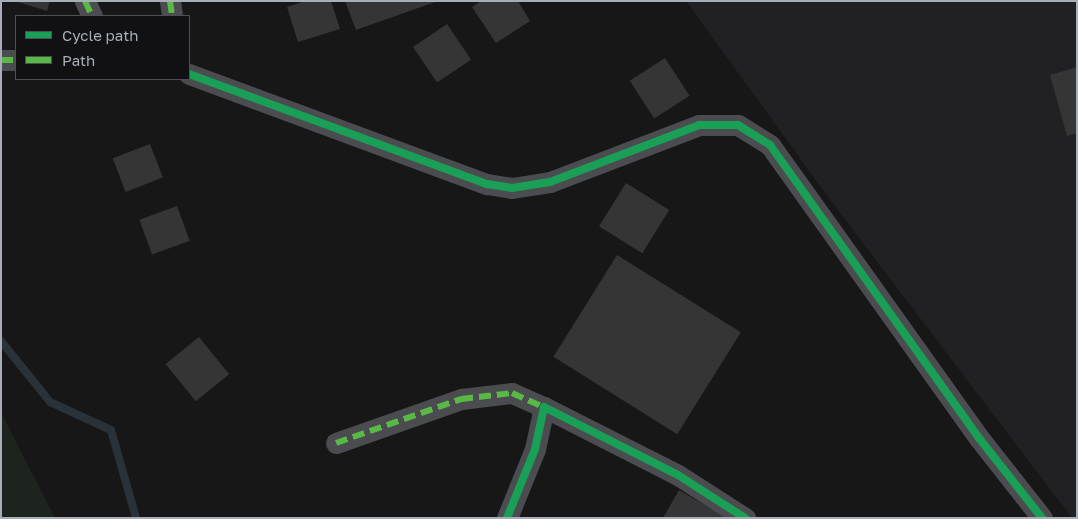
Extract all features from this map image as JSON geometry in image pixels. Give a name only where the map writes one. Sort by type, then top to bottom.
[{"type":"street","points":[[85,1],[92,15]]},
{"type":"street","points":[[170,1],[172,15]]},
{"type":"street","points":[[1,60],[15,60]]},
{"type":"street","points":[[190,74],[487,184],[512,188],[550,182],[699,125],[738,125],[770,145],[979,438],[1042,518]]},
{"type":"street","points":[[336,443],[461,399],[512,393],[544,407],[678,475],[745,518]]},
{"type":"street","points":[[507,518],[535,449],[544,407]]},
{"type":"shaded area","points":[[686,1],[1077,1],[1077,518],[1072,518],[831,201]]},
{"type":"shaded area","points":[[1,412],[55,518],[1,518]]},
{"type":"building","points":[[15,1],[50,1],[47,11]]},
{"type":"building","points":[[305,1],[331,1],[340,29],[298,42],[287,7]]},
{"type":"building","points":[[345,1],[435,1],[435,2],[356,30]]},
{"type":"building","points":[[481,1],[518,1],[530,21],[496,43],[472,7]]},
{"type":"building","points":[[447,24],[471,60],[437,83],[413,47]]},
{"type":"building","points":[[665,58],[690,96],[654,119],[630,81]]},
{"type":"building","points":[[1077,67],[1077,133],[1067,136],[1050,75]]},
{"type":"building","points":[[150,144],[163,178],[126,192],[113,158]]},
{"type":"building","points":[[626,183],[669,210],[642,253],[599,226]]},
{"type":"building","points":[[177,206],[190,241],[152,254],[139,220]]},
{"type":"building","points":[[617,255],[741,332],[677,434],[553,357]]},
{"type":"building","points":[[199,337],[229,374],[196,401],[166,364]]},
{"type":"building","points":[[679,490],[727,518],[663,518]]},
{"type":"waterway","points":[[1,341],[50,402],[111,430],[136,518]]},
{"type":"marked path","points":[[85,1],[92,15]]},
{"type":"marked path","points":[[170,1],[172,15]]},
{"type":"marked path","points":[[1,60],[15,60]]},
{"type":"marked path","points":[[336,443],[461,399],[512,393],[544,407]]},
{"type":"cycle path","points":[[190,74],[487,184],[512,188],[550,182],[699,125],[738,125],[770,145],[979,438],[1042,518]]},
{"type":"cycle path","points":[[507,518],[535,449],[544,407],[678,475],[745,518]]}]
